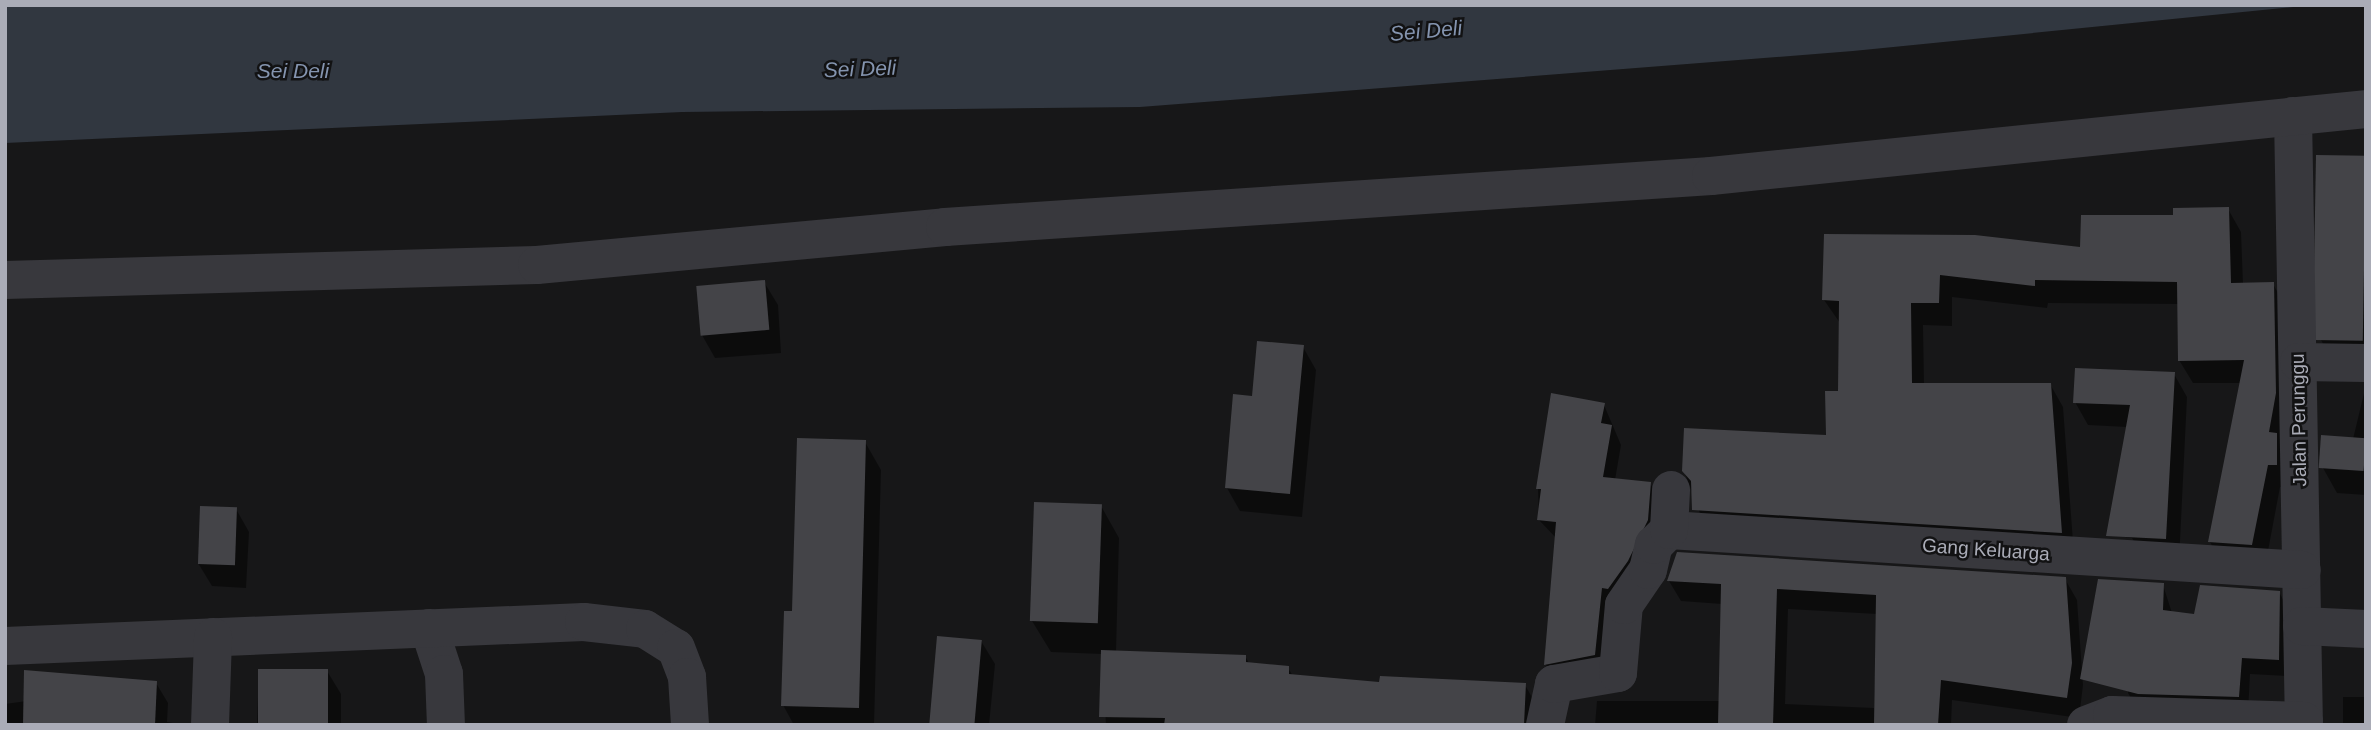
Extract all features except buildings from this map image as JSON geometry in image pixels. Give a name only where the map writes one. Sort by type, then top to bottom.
[{"type":"street","points":[[5,280],[537,265],[945,227],[1711,176],[2366,109]]},
{"type":"street","name":"Jalan Perunggu","points":[[2293,116],[2304,723]]},
{"type":"street","points":[[2299,362],[2366,363]]},
{"type":"street","points":[[1545,725],[1554,684],[1618,673],[1624,605],[1648,570],[1654,545],[1669,530],[1671,490]]},
{"type":"street","name":"Gang Keluarga","points":[[1669,530],[2302,570]]},
{"type":"street","points":[[5,646],[584,622],[645,629],[676,648],[687,677],[690,725]]},
{"type":"street","points":[[2302,626],[2366,629]]},
{"type":"street","points":[[429,628],[444,674],[446,725]]},
{"type":"street","points":[[210,725],[213,637]]},
{"type":"street","points":[[2086,725],[2112,715],[2304,723]]},
{"type":"water","name":"Sei Deli","points":[[5,5],[2313,5],[1853,51],[1140,107],[682,112],[5,143]]}]
